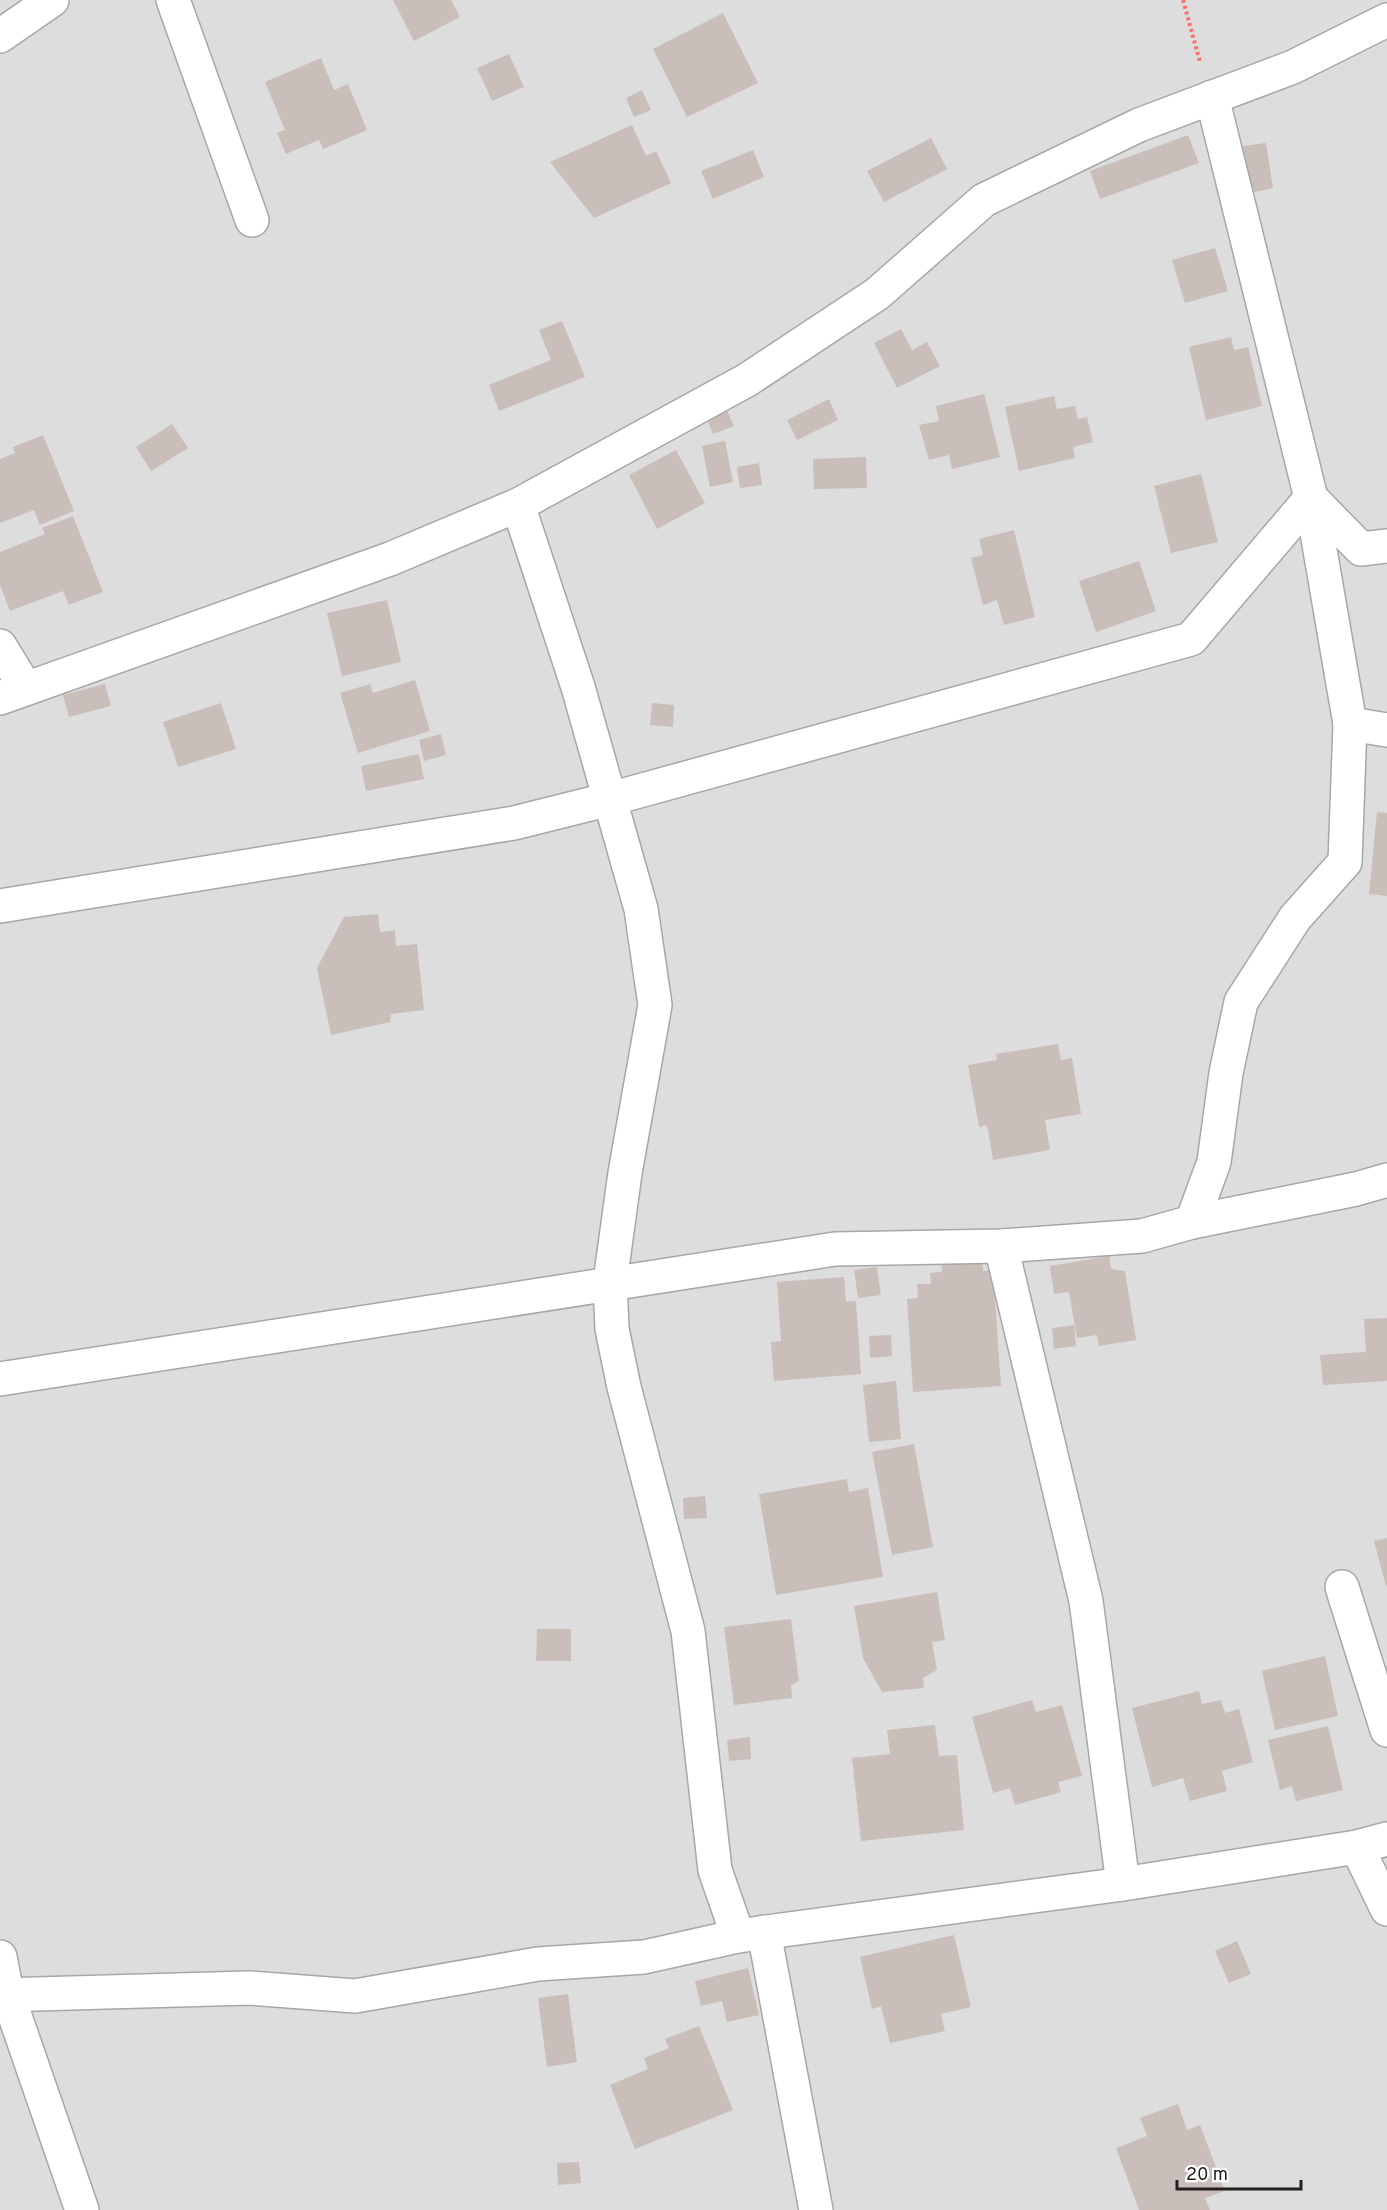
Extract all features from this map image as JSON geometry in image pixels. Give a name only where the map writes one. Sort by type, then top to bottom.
[{"type":"street","points":[[0,36],[52,0]]},
{"type":"street","points":[[173,0],[252,220]]},
{"type":"street","points":[[0,646],[13,692],[390,559],[518,505],[747,380],[878,294],[984,200],[1139,125],[1293,67],[1379,15]]},
{"type":"street","points":[[1192,1222],[1214,1162],[1226,1073],[1241,1002],[1295,918],[1345,862],[1350,724],[1311,498],[1212,97]]},
{"type":"street","points":[[1311,498],[1361,549],[1387,546]]},
{"type":"street","points":[[0,906],[514,823],[610,799],[1191,639],[1311,498]]},
{"type":"street","points":[[518,505],[578,687],[640,909],[655,1005],[625,1173],[610,1282],[612,1329],[624,1387],[688,1631],[715,1870],[751,1934],[816,2210]]},
{"type":"street","points":[[1350,724],[1387,730]]},
{"type":"street","points":[[0,1379],[610,1282],[835,1250],[1001,1246],[1142,1236],[1192,1222],[1356,1189],[1387,1180]]},
{"type":"street","points":[[1001,1246],[1086,1601],[1123,1884]]},
{"type":"street","points":[[1342,1587],[1387,1730]]},
{"type":"street","points":[[3,1994],[249,1988],[355,1996],[538,1964],[644,1957],[751,1934],[1123,1884],[1372,1843],[1387,1909]]},
{"type":"street","points":[[0,1957],[3,1994],[82,2210]]},
{"type":"path","points":[[1183,0],[1185,15],[1212,97]]},
{"type":"shaded area","points":[[0,0],[1387,0],[1387,2210],[0,2210]]},
{"type":"building","points":[[393,0],[451,0],[460,17],[414,41]]},
{"type":"building","points":[[723,13],[758,83],[687,117],[653,49]]},
{"type":"building","points":[[509,54],[524,87],[492,101],[477,68]]},
{"type":"building","points":[[321,58],[334,90],[348,84],[367,130],[323,149],[319,140],[286,154],[277,133],[285,130],[265,82]]},
{"type":"building","points":[[642,90],[651,110],[634,117],[626,98]]},
{"type":"building","points":[[632,125],[646,156],[656,151],[671,183],[594,218],[550,162]]},
{"type":"building","points":[[1188,135],[1199,163],[1100,199],[1090,171]]},
{"type":"building","points":[[931,138],[947,169],[884,202],[867,171]]},
{"type":"building","points":[[1266,143],[1273,188],[1250,193],[1243,146]]},
{"type":"building","points":[[753,150],[764,177],[713,199],[701,171]]},
{"type":"building","points":[[1215,248],[1228,291],[1185,303],[1172,260]]},
{"type":"building","points":[[562,321],[585,377],[499,411],[489,385],[551,360],[539,330]]},
{"type":"building","points":[[901,329],[912,350],[927,342],[940,366],[897,388],[874,343]]},
{"type":"building","points":[[1231,337],[1234,350],[1248,347],[1262,406],[1206,420],[1189,347]]},
{"type":"building","points":[[984,394],[1000,457],[952,469],[949,455],[929,460],[919,425],[939,421],[936,406]]},
{"type":"building","points":[[1054,396],[1057,409],[1075,406],[1078,419],[1087,417],[1093,442],[1073,447],[1075,458],[1019,471],[1005,407]]},
{"type":"building","points":[[829,399],[838,420],[797,440],[787,420]]},
{"type":"building","points":[[725,406],[734,426],[713,434],[705,414]]},
{"type":"building","points":[[172,424],[188,448],[151,471],[136,447]]},
{"type":"building","points":[[43,435],[74,511],[40,525],[34,510],[0,523],[0,459],[15,453],[13,447]]},
{"type":"building","points":[[725,441],[733,482],[710,487],[702,446]]},
{"type":"building","points":[[676,450],[705,503],[657,529],[629,475]]},
{"type":"building","points":[[866,457],[867,488],[814,489],[813,459]]},
{"type":"building","points":[[759,463],[762,485],[740,488],[737,467]]},
{"type":"building","points":[[1201,474],[1218,542],[1171,553],[1154,486]]},
{"type":"building","points":[[73,516],[103,592],[69,605],[63,591],[10,611],[0,585],[0,552],[45,534],[42,528]]},
{"type":"building","points":[[1014,530],[1035,617],[1004,625],[997,600],[983,605],[971,558],[983,555],[979,539]]},
{"type":"building","points":[[1139,561],[1156,611],[1096,632],[1079,581]]},
{"type":"building","points":[[387,600],[401,662],[342,676],[327,613]]},
{"type":"building","points":[[415,680],[430,731],[358,753],[340,693],[370,684],[373,693]]},
{"type":"building","points":[[105,684],[111,706],[69,717],[63,695]]},
{"type":"building","points":[[221,703],[236,749],[178,767],[163,722]]},
{"type":"building","points":[[652,703],[674,705],[673,727],[650,725]]},
{"type":"building","points":[[441,734],[446,755],[424,761],[419,740]]},
{"type":"building","points":[[419,754],[424,779],[366,791],[361,766]]},
{"type":"building","points":[[1377,812],[1387,813],[1387,896],[1369,894]]},
{"type":"building","points":[[378,914],[380,932],[395,930],[396,946],[417,944],[424,1010],[391,1014],[390,1022],[331,1035],[317,968],[344,917]]},
{"type":"building","points":[[1058,1044],[1061,1060],[1072,1058],[1081,1114],[1045,1120],[1050,1150],[993,1160],[987,1125],[979,1127],[968,1065],[997,1060],[996,1054]]},
{"type":"building","points":[[1109,1256],[1111,1269],[1125,1271],[1136,1340],[1099,1346],[1097,1335],[1077,1338],[1069,1292],[1054,1294],[1050,1266]]},
{"type":"building","points":[[982,1259],[983,1271],[993,1270],[1001,1386],[913,1392],[907,1299],[918,1298],[917,1284],[931,1284],[930,1273],[942,1272],[941,1262]]},
{"type":"building","points":[[877,1267],[881,1295],[858,1298],[854,1270]]},
{"type":"building","points":[[844,1277],[846,1302],[856,1301],[861,1374],[774,1381],[771,1342],[781,1341],[777,1282]]},
{"type":"building","points":[[1387,1318],[1387,1381],[1323,1385],[1320,1355],[1366,1352],[1364,1319]]},
{"type":"building","points":[[1074,1325],[1076,1346],[1054,1349],[1052,1328]]},
{"type":"building","points":[[891,1335],[892,1356],[870,1358],[869,1336]]},
{"type":"building","points":[[896,1381],[901,1439],[869,1442],[863,1385]]},
{"type":"building","points":[[914,1444],[933,1547],[892,1555],[872,1452]]},
{"type":"building","points":[[847,1479],[849,1492],[868,1488],[883,1577],[776,1595],[759,1494]]},
{"type":"building","points":[[705,1496],[707,1518],[684,1519],[683,1498]]},
{"type":"building","points":[[1387,1538],[1387,1586],[1386,1586],[1374,1541]]},
{"type":"building","points":[[937,1592],[945,1640],[932,1642],[937,1670],[923,1678],[924,1688],[882,1692],[863,1658],[854,1606]]},
{"type":"building","points":[[791,1619],[799,1681],[791,1685],[792,1698],[734,1705],[724,1627]]},
{"type":"building","points":[[537,1629],[571,1629],[571,1661],[536,1661]]},
{"type":"building","points":[[1325,1656],[1338,1716],[1275,1730],[1262,1671]]},
{"type":"building","points":[[1199,1691],[1202,1704],[1221,1700],[1225,1713],[1239,1709],[1253,1762],[1222,1771],[1227,1791],[1190,1801],[1183,1778],[1152,1787],[1132,1708]]},
{"type":"building","points":[[1032,1700],[1036,1712],[1062,1705],[1082,1776],[1058,1782],[1061,1792],[1015,1805],[1010,1788],[993,1793],[972,1717]]},
{"type":"building","points":[[935,1725],[939,1756],[957,1755],[964,1830],[861,1841],[852,1758],[890,1754],[887,1730]]},
{"type":"building","points":[[1328,1726],[1343,1790],[1296,1801],[1292,1786],[1280,1790],[1268,1740]]},
{"type":"building","points":[[750,1737],[751,1759],[729,1761],[727,1740]]},
{"type":"building","points":[[954,1935],[971,2007],[941,2014],[945,2031],[890,2043],[881,2006],[872,2009],[860,1957]]},
{"type":"building","points":[[1237,1941],[1251,1974],[1229,1983],[1215,1951]]},
{"type":"building","points":[[748,1968],[759,2015],[727,2022],[722,2001],[701,2006],[695,1981]]},
{"type":"building","points":[[568,1994],[577,2062],[547,2067],[538,1998]]},
{"type":"building","points":[[699,2026],[733,2110],[635,2149],[610,2085],[648,2069],[644,2058],[669,2048],[665,2039]]},
{"type":"building","points":[[1178,2104],[1187,2130],[1200,2125],[1225,2191],[1205,2198],[1210,2210],[1139,2210],[1116,2148],[1147,2136],[1140,2118]]},
{"type":"building","points":[[579,2162],[581,2183],[558,2185],[557,2163]]}]
